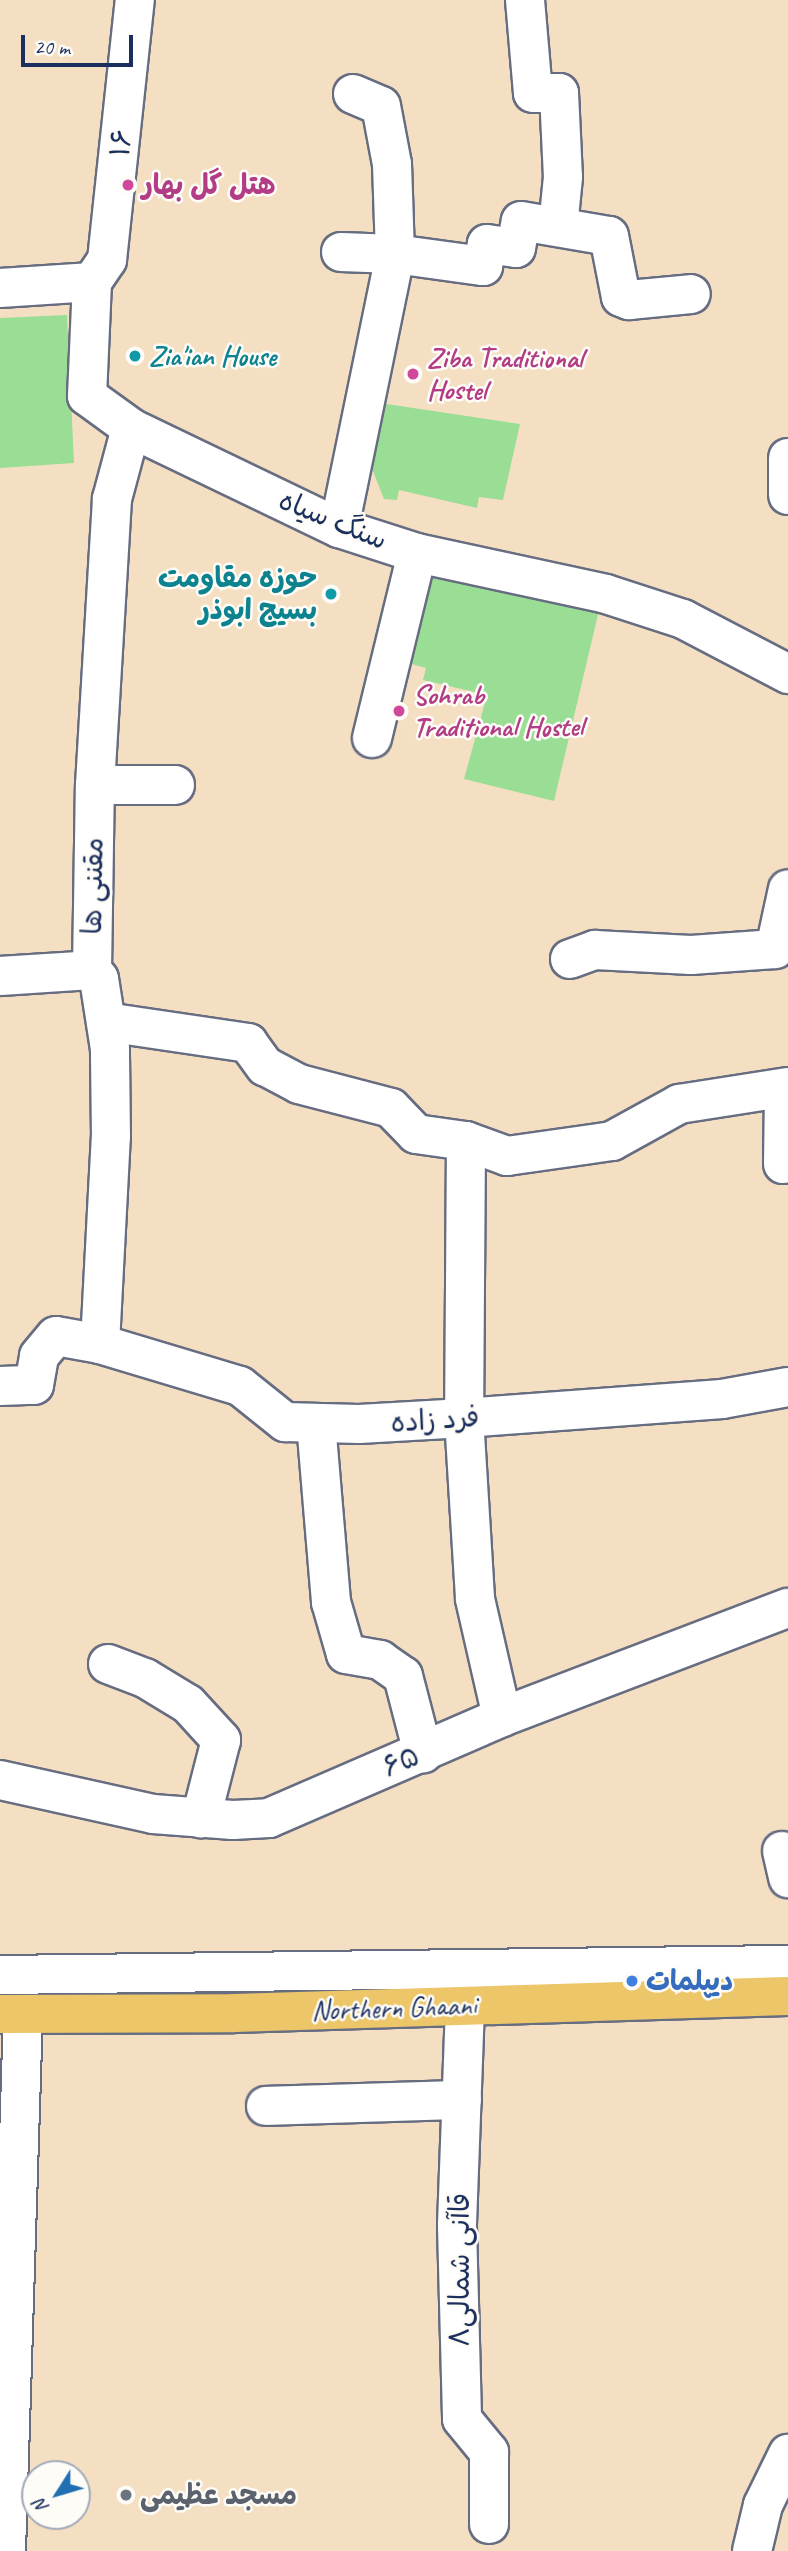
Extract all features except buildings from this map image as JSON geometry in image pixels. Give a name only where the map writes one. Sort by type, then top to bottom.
[{"type":"main road","name":"Northern Ghaani","points":[[12,2014],[465,2006],[788,1996]]},
{"type":"street","name":"۱۶","points":[[92,282],[107,260],[135,0]]},
{"type":"street","points":[[525,0],[533,93],[559,93],[563,177],[558,228]]},
{"type":"street","points":[[339,528],[394,254],[392,164],[381,106],[353,94]]},
{"type":"street","points":[[341,252],[394,254],[483,266],[487,244],[516,248],[522,221],[609,236],[621,297],[629,300],[691,294]]},
{"type":"street","points":[[0,288],[92,282]]},
{"type":"street","name":"سنگ سیاه","points":[[92,282],[87,396],[131,428],[339,528],[418,553],[619,598],[683,619],[788,674]]},
{"type":"street","name":"مقننی ها","points":[[100,1344],[111,1137],[106,1022],[99,979],[92,970],[95,785],[113,499],[131,428]]},
{"type":"street","points":[[788,458],[788,495]]},
{"type":"street","points":[[372,738],[418,553]]},
{"type":"street","points":[[95,785],[175,785]]},
{"type":"street","points":[[570,959],[595,950],[691,955],[775,949],[788,889]]},
{"type":"street","points":[[0,976],[92,970]]},
{"type":"street","points":[[106,1022],[248,1043],[265,1066],[299,1084],[391,1108],[416,1134],[466,1141],[507,1156],[612,1141],[679,1104],[786,1087],[783,1164]]},
{"type":"street","points":[[466,1141],[464,1418],[475,1599],[502,1717]]},
{"type":"street","name":"فرد زاده","points":[[0,1386],[34,1385],[39,1356],[56,1336],[100,1344],[240,1386],[285,1422],[464,1418],[722,1399],[788,1387]]},
{"type":"street","points":[[316,1423],[331,1602],[346,1654],[380,1660],[402,1676],[423,1754]]},
{"type":"street","name":"۶۵","points":[[0,1780],[112,1808],[201,1818],[269,1818],[423,1754],[502,1717],[788,1608]]},
{"type":"street","points":[[108,1664],[145,1678],[188,1704],[221,1740],[201,1818]]},
{"type":"street","points":[[0,1975],[788,1965]]},
{"type":"street","name":"قاآنی شمالی۸","points":[[465,2006],[457,2226],[462,2419],[489,2452],[489,2524]]},
{"type":"street","points":[[6,2551],[12,2014]]},
{"type":"street","points":[[266,2106],[462,2100]]},
{"type":"street","points":[[752,2551],[763,2505],[788,2454]]},
{"type":"green space","points":[[67,315],[74,463],[0,468],[0,318]]},
{"type":"green space","points":[[380,403],[520,424],[503,500],[479,497],[477,508],[399,490],[397,500],[384,499],[367,456]]},
{"type":"green space","points":[[435,567],[600,606],[554,801],[464,779],[487,695],[423,680],[426,668],[398,660]]},
{"type":"place","name":"هتل گل بهار","points":[[128,185]]},
{"type":"place","name":"Zia'ian House","points":[[135,356]]},
{"type":"place","name":"Ziba Traditional Hostel","points":[[413,374]]},
{"type":"place","name":"حوزه مقاومت بسیج ابوذر","points":[[331,594]]},
{"type":"place","name":"Sohrab Traditional Hostel","points":[[399,711]]},
{"type":"place","name":"دیپلمات","points":[[632,1981]]},
{"type":"place","name":"مسجد عظیمی","points":[[126,2495]]}]
